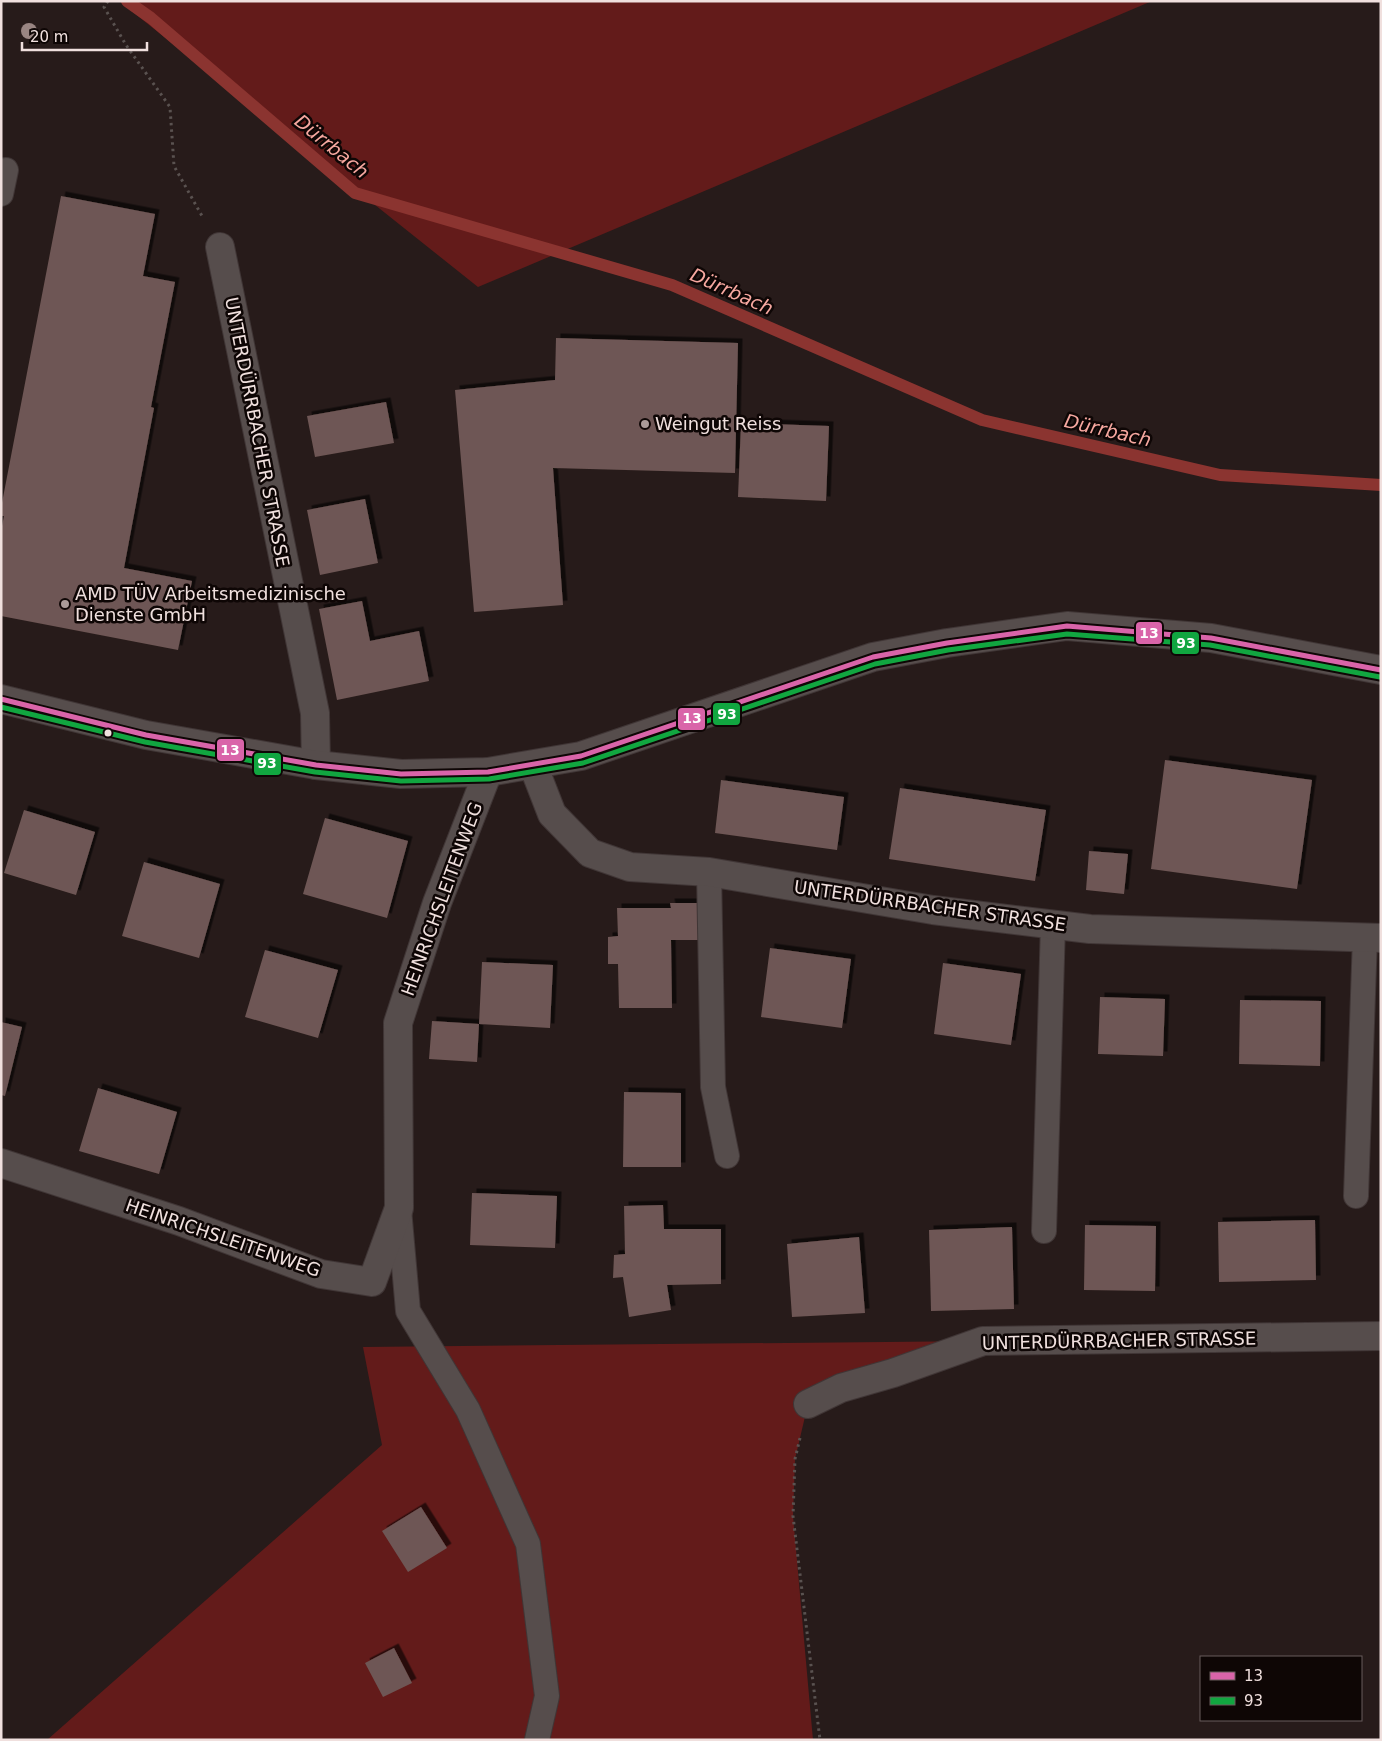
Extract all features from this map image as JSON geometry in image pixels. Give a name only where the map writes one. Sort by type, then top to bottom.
[{"type":"street","name":"UNTERDÜRRBACHER STRASSE","points":[[220,247],[315,713],[316,765]]},
{"type":"street","points":[[2,701],[146,735],[316,765],[401,774],[488,772],[581,756],[873,657],[947,643],[1067,626],[1211,638],[1381,670]]},
{"type":"street","name":"UNTERDÜRRBACHER STRASSE","points":[[533,765],[552,814],[590,854],[630,867],[709,872],[933,910],[1090,929],[1373,937]]},
{"type":"street","name":"HEINRICHSLEITENWEG","points":[[1,1163],[179,1222],[321,1274],[372,1282],[399,1208],[398,1023],[437,903],[488,772]]},
{"type":"street","name":"UNTERDÜRRBACHER STRASSE","points":[[808,1404],[842,1388],[894,1373],[983,1342],[1381,1336]]},
{"type":"lane","points":[[1,194],[6,170]]},
{"type":"lane","points":[[709,872],[713,1087],[727,1156]]},
{"type":"lane","points":[[1044,1231],[1053,924]]},
{"type":"lane","points":[[1356,1196],[1373,937]]},
{"type":"lane","name":"HEINRICHSLEITENWEG","points":[[399,1208],[408,1311],[468,1410],[528,1544],[547,1696],[537,1740]]},
{"type":"path","points":[[108,1],[104,7],[126,45],[170,107],[174,166],[220,247]]},
{"type":"path","points":[[808,1404],[795,1458],[793,1516],[820,1740]]},
{"type":"shaded area","points":[[119,1],[1152,1],[478,287]]},
{"type":"shaded area","points":[[983,1341],[808,1404],[795,1459],[793,1516],[813,1740],[47,1740],[382,1445],[363,1347]]},
{"type":"building","points":[[61,196],[155,214],[143,276],[175,282],[151,407],[154,408],[124,568],[192,581],[178,650],[1,616],[1,531],[4,516],[1,516],[1,508]]},
{"type":"building","points":[[556,338],[738,343],[735,473],[553,468],[563,605],[474,612],[455,390],[555,380]]},
{"type":"building","points":[[386,402],[394,443],[315,457],[307,416]]},
{"type":"building","points":[[741,423],[829,426],[826,501],[738,497]]},
{"type":"building","points":[[365,499],[378,563],[320,575],[307,510]]},
{"type":"building","points":[[362,601],[370,641],[419,631],[429,681],[337,700],[319,609]]},
{"type":"building","points":[[1165,760],[1312,780],[1297,889],[1151,869]]},
{"type":"building","points":[[721,780],[844,797],[837,850],[715,833]]},
{"type":"building","points":[[900,788],[1046,810],[1035,881],[889,859]]},
{"type":"building","points":[[24,810],[95,832],[76,895],[4,873]]},
{"type":"building","points":[[325,818],[408,841],[387,918],[303,894]]},
{"type":"building","points":[[1089,851],[1128,854],[1124,894],[1086,890]]},
{"type":"building","points":[[144,862],[220,884],[199,958],[122,936]]},
{"type":"building","points":[[670,903],[699,903],[699,940],[671,940],[672,1008],[619,1008],[618,964],[608,964],[608,937],[618,936],[617,908],[671,908]]},
{"type":"building","points":[[770,948],[851,959],[842,1028],[761,1017]]},
{"type":"building","points":[[265,950],[338,970],[318,1038],[245,1017]]},
{"type":"building","points":[[482,962],[553,965],[550,1028],[479,1024]]},
{"type":"building","points":[[943,963],[1021,974],[1011,1045],[934,1034]]},
{"type":"building","points":[[1100,997],[1165,999],[1163,1056],[1098,1054]]},
{"type":"building","points":[[1240,1000],[1321,1001],[1320,1066],[1239,1064]]},
{"type":"building","points":[[432,1021],[479,1024],[477,1062],[429,1059]]},
{"type":"building","points":[[1,1022],[22,1027],[5,1096],[1,1095]]},
{"type":"building","points":[[98,1088],[177,1112],[159,1174],[79,1151]]},
{"type":"building","points":[[624,1092],[681,1093],[681,1167],[623,1167]]},
{"type":"building","points":[[472,1193],[557,1196],[555,1248],[470,1245]]},
{"type":"building","points":[[663,1205],[664,1229],[721,1229],[721,1284],[667,1285],[671,1310],[629,1317],[623,1277],[613,1278],[614,1255],[625,1254],[624,1206]]},
{"type":"building","points":[[1315,1220],[1316,1280],[1219,1282],[1218,1222]]},
{"type":"building","points":[[1085,1225],[1156,1226],[1155,1291],[1084,1290]]},
{"type":"building","points":[[1012,1227],[1014,1309],[931,1311],[929,1230]]},
{"type":"building","points":[[859,1237],[865,1313],[792,1317],[787,1244]]},
{"type":"building","points":[[421,1507],[447,1548],[408,1572],[382,1531]]},
{"type":"building","points":[[394,1648],[412,1683],[383,1697],[365,1663]]},
{"type":"waterway","name":"Dürrbach","points":[[127,1],[151,18],[355,193],[672,285],[982,420],[1220,475],[1381,485]]},
{"type":"transit line","name":"13","points":[[1,699],[146,735],[316,765],[401,774],[488,772],[581,756],[873,657],[947,643],[1067,626],[1211,638],[1381,670]]},
{"type":"transit line","name":"93","points":[[1,707],[145,742],[315,772],[401,781],[489,779],[583,763],[875,664],[948,650],[1067,634],[1210,645],[1380,677]]},
{"type":"place","name":"Weingut Reiss","points":[[645,424]]},
{"type":"place","name":"AMD TÜV Arbeitsmedizinische Dienste GmbH","points":[[65,604]]}]
